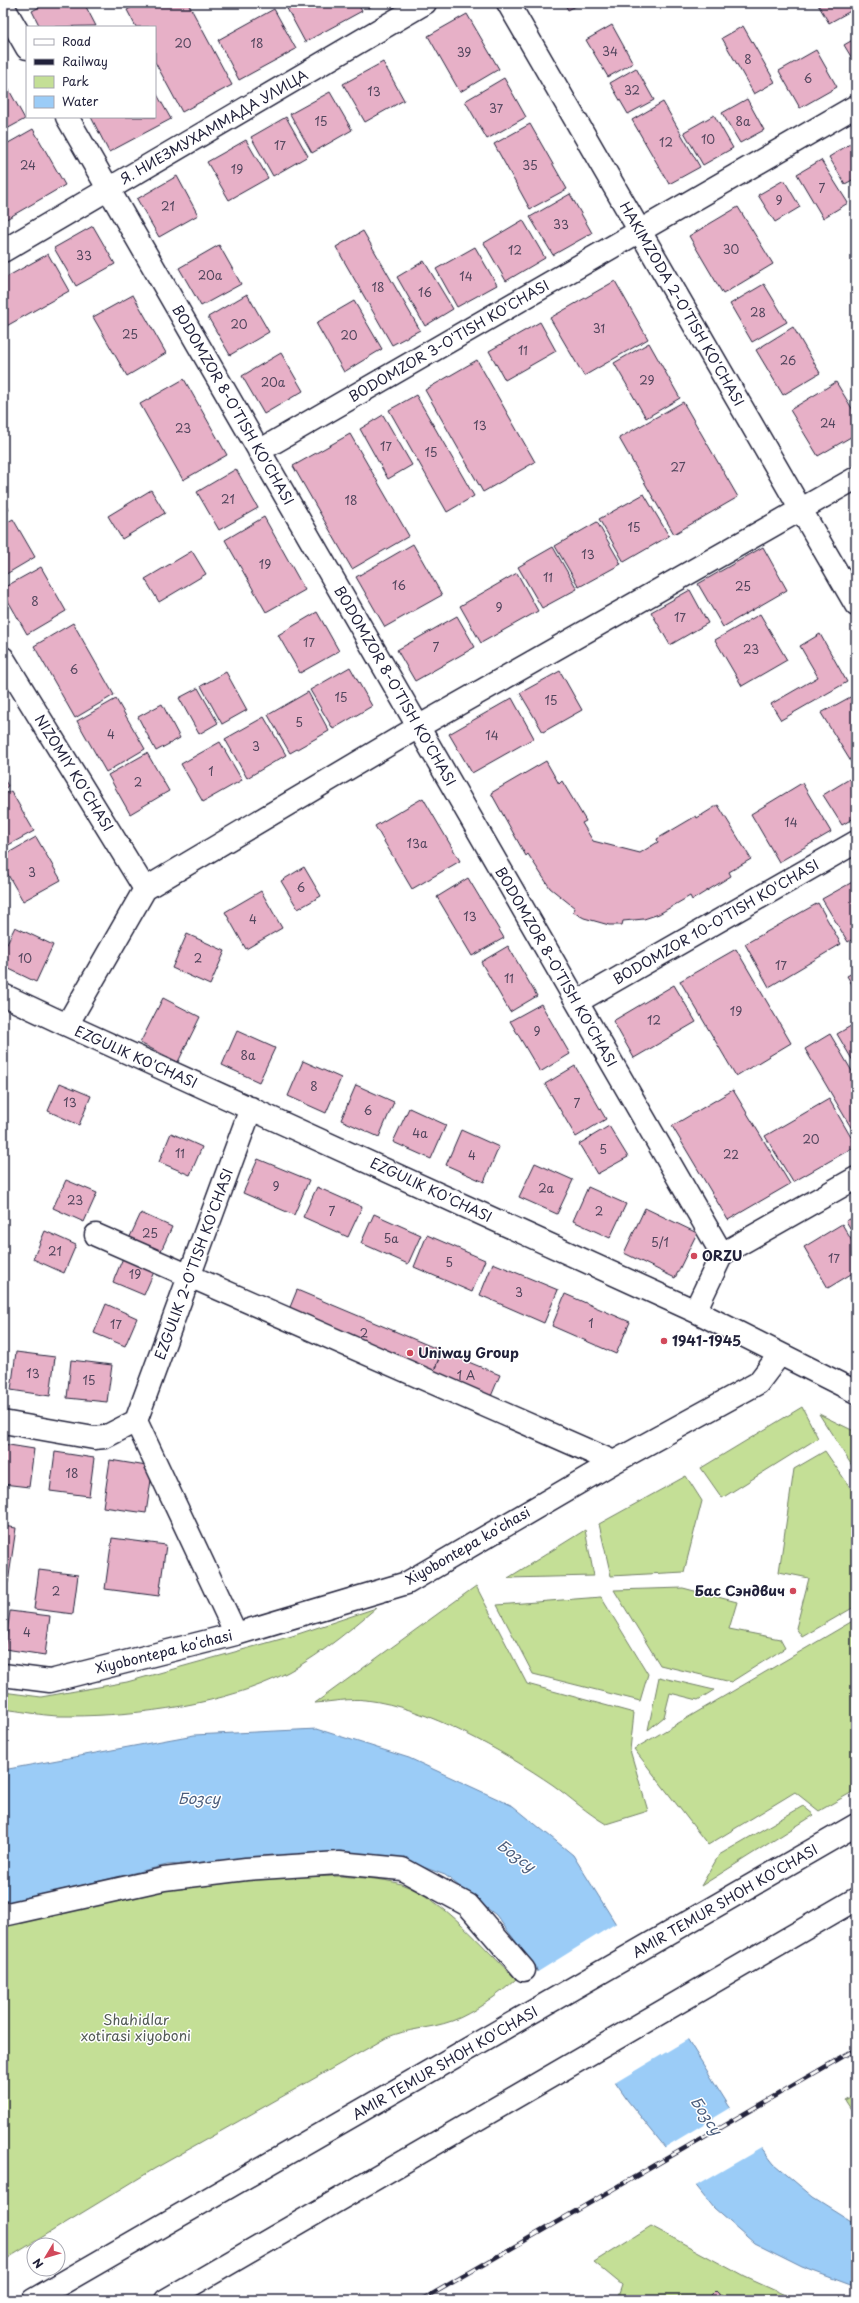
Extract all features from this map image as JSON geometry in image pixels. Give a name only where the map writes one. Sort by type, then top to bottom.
[{"type":"street","name":"Я. НИЕЗМУХАММАДА УЛИЦА","points":[[3,251],[425,3]]},
{"type":"street","name":"HAKIMZODA 2-O'TISH KO'CHASI","points":[[508,3],[856,605]]},
{"type":"street","points":[[3,6],[26,46]]},
{"type":"street","name":"BODOMZOR 3-O'TISH KO'CHASI","points":[[259,451],[639,230],[856,106]]},
{"type":"street","name":"BODOMZOR 8-O'TISH KO'CHASI","points":[[68,118],[722,1254]]},
{"type":"street","points":[[67,1026],[145,888],[418,727],[856,478]]},
{"type":"street","name":"NIZOMIY KO'CHASI","points":[[3,658],[145,888]]},
{"type":"street","name":"BODOMZOR 10-O'TISH KO'CHASI","points":[[577,1002],[856,842]]},
{"type":"street","name":"EZGULIK KO'CHASI","points":[[3,994],[67,1026],[251,1108],[694,1311],[856,1392]]},
{"type":"street","name":"EZGULIK 2-O'TISH KO'CHASI","points":[[136,1420],[190,1277],[251,1108]]},
{"type":"street","points":[[694,1311],[722,1254],[856,1178]]},
{"type":"street","points":[[96,1235],[614,1462]]},
{"type":"street","name":"Xiyobontepa koʻchasi","points":[[3,1675],[50,1681],[236,1634],[407,1583],[614,1462],[758,1383],[780,1354]]},
{"type":"street","points":[[3,1422],[94,1438],[105,1437],[136,1420],[236,1634]]},
{"type":"street","name":"AMIR TEMUR SHOH KO'CHASI","points":[[33,2300],[856,1825]]},
{"type":"street","points":[[3,1915],[171,1878],[246,1869],[339,1863],[402,1870],[468,1905],[524,1970]]},
{"type":"street","points":[[166,2300],[497,2106],[856,1899]]},
{"type":"green space","points":[[802,1407],[818,1438],[722,1498],[701,1468]]},
{"type":"green space","points":[[819,1414],[856,1432],[856,1472]]},
{"type":"green space","points":[[825,1451],[856,1496],[856,1606],[802,1637],[796,1628],[809,1578],[779,1572],[794,1469]]},
{"type":"green space","points":[[686,1476],[702,1501],[684,1572],[611,1576],[599,1524]]},
{"type":"green space","points":[[585,1530],[594,1576],[508,1578]]},
{"type":"green space","points":[[476,1586],[527,1684],[634,1713],[630,1750],[648,1811],[606,1824],[553,1785],[511,1758],[464,1732],[439,1721],[414,1711],[389,1704],[366,1700],[315,1703]]},
{"type":"green space","points":[[683,1588],[737,1602],[729,1629],[780,1639],[785,1648],[731,1682],[660,1665],[614,1590]]},
{"type":"green space","points":[[601,1597],[648,1674],[640,1701],[533,1674],[497,1605]]},
{"type":"green space","points":[[376,1608],[315,1656],[302,1664],[274,1679],[250,1689],[224,1697],[168,1708],[111,1715],[57,1716],[3,1709],[3,1692],[41,1697],[127,1682],[292,1636]]},
{"type":"green space","points":[[856,1619],[856,1790],[819,1811],[795,1792],[708,1845],[634,1749]]},
{"type":"green space","points":[[659,1677],[714,1690],[698,1700],[670,1693],[664,1717],[648,1730]]},
{"type":"green space","points":[[803,1806],[814,1815],[701,1886],[719,1855]]},
{"type":"green space","name":"Shahidlar xotirasi xiyoboni","points":[[340,1876],[370,1878],[401,1884],[417,1891],[433,1901],[463,1926],[516,1979],[486,2003],[460,2018],[444,2024],[402,2032],[386,2038],[154,2169],[42,2237],[26,2237],[26,2247],[3,2261],[3,1923],[180,1884],[284,1877]]},
{"type":"green space","points":[[856,2094],[856,2117],[845,2100]]},
{"type":"green space","points":[[651,2226],[745,2277],[796,2300],[617,2300],[622,2285],[594,2262]]},
{"type":"water","name":"Бозсу","points":[[317,1729],[409,1758],[513,1806],[573,1855],[729,2106],[774,2164],[813,2197],[856,2224],[856,2287],[802,2267],[754,2243],[714,2208],[628,2101],[534,1966],[496,1915],[445,1875],[404,1860],[243,1859],[167,1865],[3,1904],[3,1770],[194,1735]]},
{"type":"pier","points":[[618,1922],[690,2038],[613,2084],[536,1973]]},
{"type":"pier","points":[[732,2107],[763,2147],[694,2187],[662,2149]]},
{"type":"building","points":[[47,3],[84,3],[96,26],[40,26],[32,11]]},
{"type":"building","points":[[139,3],[188,3],[232,85],[182,112],[156,64],[156,26],[135,26],[127,10]]},
{"type":"building","points":[[284,3],[357,3],[362,11],[305,42]]},
{"type":"building","points":[[366,3],[377,3],[368,8]]},
{"type":"building","points":[[564,3],[582,3],[568,10]]},
{"type":"building","points":[[817,3],[856,3],[856,8],[829,23]]},
{"type":"building","points":[[274,9],[296,49],[239,80],[218,40]]},
{"type":"building","points":[[467,14],[499,69],[460,92],[428,36]]},
{"type":"building","points":[[612,25],[633,63],[608,77],[586,40]]},
{"type":"building","points":[[743,26],[775,82],[754,94],[722,38]]},
{"type":"building","points":[[856,38],[856,65],[844,45]]},
{"type":"building","points":[[816,50],[837,87],[800,108],[779,71]]},
{"type":"building","points":[[383,62],[404,100],[365,122],[343,84]]},
{"type":"building","points":[[636,68],[654,100],[628,114],[610,83]]},
{"type":"building","points":[[504,78],[526,117],[487,139],[465,101]]},
{"type":"building","points":[[4,81],[25,119],[3,131],[3,82]]},
{"type":"building","points":[[330,92],[352,130],[312,153],[290,114]]},
{"type":"building","points":[[156,93],[171,119],[109,152],[92,118],[156,118]]},
{"type":"building","points":[[747,99],[764,130],[740,143],[722,113]]},
{"type":"building","points":[[663,102],[700,167],[669,184],[632,120]]},
{"type":"building","points":[[714,115],[733,148],[703,165],[684,132]]},
{"type":"building","points":[[286,117],[308,156],[273,176],[251,137]]},
{"type":"building","points":[[530,124],[567,189],[530,209],[494,144]]},
{"type":"building","points":[[33,129],[65,185],[3,221],[3,146]]},
{"type":"building","points":[[246,140],[268,178],[229,200],[207,162]]},
{"type":"building","points":[[853,142],[856,146],[856,178],[845,184],[829,157]]},
{"type":"building","points":[[821,160],[848,203],[823,218],[797,174]]},
{"type":"building","points":[[177,176],[198,215],[159,237],[137,199]]},
{"type":"building","points":[[784,180],[800,207],[775,222],[758,195]]},
{"type":"building","points":[[570,194],[592,233],[553,255],[530,217]]},
{"type":"building","points":[[738,207],[773,264],[723,294],[689,236]]},
{"type":"building","points":[[523,220],[545,258],[506,281],[484,243]]},
{"type":"building","points":[[93,226],[115,264],[76,286],[54,248]]},
{"type":"building","points":[[363,231],[420,330],[392,345],[336,247]]},
{"type":"building","points":[[219,245],[241,284],[201,306],[179,268]]},
{"type":"building","points":[[475,247],[497,285],[457,307],[436,269]]},
{"type":"building","points":[[48,254],[69,291],[3,328],[3,279]]},
{"type":"building","points":[[424,261],[453,309],[425,326],[397,277]]},
{"type":"building","points":[[615,281],[648,339],[584,376],[550,318]]},
{"type":"building","points":[[764,284],[787,322],[752,342],[730,304]]},
{"type":"building","points":[[247,294],[269,332],[230,355],[208,317]]},
{"type":"building","points":[[133,295],[166,353],[127,376],[93,317]]},
{"type":"building","points":[[354,301],[382,349],[344,372],[316,323]]},
{"type":"building","points":[[540,322],[556,351],[505,380],[489,351]]},
{"type":"building","points":[[793,327],[820,373],[783,395],[756,350]]},
{"type":"building","points":[[649,343],[680,398],[646,418],[614,363]]},
{"type":"building","points":[[281,353],[303,391],[264,414],[242,376]]},
{"type":"building","points":[[477,360],[535,462],[483,492],[425,390]]},
{"type":"building","points":[[184,379],[227,455],[183,480],[140,404]]},
{"type":"building","points":[[836,382],[856,415],[856,434],[818,456],[790,410]]},
{"type":"building","points":[[416,395],[474,496],[447,512],[389,410]]},
{"type":"building","points":[[683,402],[738,497],[674,534],[619,438]]},
{"type":"building","points":[[383,415],[412,465],[388,479],[360,429]]},
{"type":"building","points":[[350,434],[409,536],[352,569],[293,466]]},
{"type":"building","points":[[236,469],[258,508],[219,530],[197,492]]},
{"type":"building","points":[[151,490],[165,513],[122,539],[108,516]]},
{"type":"building","points":[[644,494],[669,536],[624,562],[599,519]]},
{"type":"building","points":[[3,499],[9,509],[3,512]]},
{"type":"building","points":[[264,517],[305,590],[266,612],[225,540]]},
{"type":"building","points":[[13,519],[35,557],[3,576],[3,525]]},
{"type":"building","points":[[597,522],[621,564],[579,587],[555,546]]},
{"type":"building","points":[[413,544],[442,595],[385,627],[356,577]]},
{"type":"building","points":[[553,547],[577,589],[542,608],[518,567]]},
{"type":"building","points":[[763,547],[787,590],[723,627],[698,584]]},
{"type":"building","points":[[192,551],[206,574],[159,602],[145,579]]},
{"type":"building","points":[[41,567],[66,611],[27,634],[3,592],[3,588]]},
{"type":"building","points":[[517,573],[538,611],[481,643],[460,606]]},
{"type":"building","points":[[690,590],[708,623],[670,645],[651,612]]},
{"type":"building","points":[[317,612],[339,651],[300,673],[278,635]]},
{"type":"building","points":[[760,614],[787,660],[742,686],[715,640]]},
{"type":"building","points":[[457,616],[475,647],[415,681],[397,650]]},
{"type":"building","points":[[73,623],[114,695],[75,718],[34,646]]},
{"type":"building","points":[[820,634],[847,682],[781,720],[771,704],[818,677],[800,646]]},
{"type":"building","points":[[350,667],[372,706],[333,729],[310,690]]},
{"type":"building","points":[[560,671],[582,710],[543,732],[520,693]]},
{"type":"building","points":[[226,672],[247,710],[222,724],[201,686]]},
{"type":"building","points":[[198,688],[218,723],[199,734],[179,698]]},
{"type":"building","points":[[308,692],[329,731],[290,753],[268,715]]},
{"type":"building","points":[[854,695],[856,698],[856,770],[821,713]]},
{"type":"building","points":[[512,698],[534,738],[472,773],[449,734]]},
{"type":"building","points":[[116,699],[145,749],[106,772],[77,721]]},
{"type":"building","points":[[162,704],[180,738],[156,751],[138,717]]},
{"type":"building","points":[[264,717],[286,755],[247,778],[225,739]]},
{"type":"building","points":[[220,742],[242,780],[203,802],[181,764]]},
{"type":"building","points":[[147,753],[169,791],[130,814],[108,775]]},
{"type":"building","points":[[546,761],[559,784],[562,781],[586,821],[582,823],[593,841],[640,853],[658,842],[657,839],[718,805],[751,859],[729,872],[731,876],[692,900],[690,896],[659,914],[644,919],[623,921],[622,925],[609,925],[584,918],[573,912],[575,908],[550,888],[528,854],[526,856],[491,793]]},
{"type":"building","points":[[856,775],[856,817],[842,825],[823,795]]},
{"type":"building","points":[[3,777],[8,786],[3,790]]},
{"type":"building","points":[[802,783],[831,832],[779,862],[751,814]]},
{"type":"building","points":[[11,791],[34,831],[3,848],[3,795]]},
{"type":"building","points":[[423,798],[460,861],[412,889],[375,826]]},
{"type":"building","points":[[36,837],[61,880],[23,901],[3,866],[3,856]]},
{"type":"building","points":[[304,867],[321,896],[298,909],[281,881]]},
{"type":"building","points":[[468,878],[504,938],[472,956],[437,897]]},
{"type":"building","points":[[856,880],[856,937],[848,942],[822,899]]},
{"type":"building","points":[[261,891],[282,928],[246,949],[225,912]]},
{"type":"building","points":[[818,903],[841,944],[769,987],[745,944]]},
{"type":"building","points":[[15,927],[53,945],[36,982],[3,966],[3,951]]},
{"type":"building","points":[[187,934],[225,951],[210,985],[172,968]]},
{"type":"building","points":[[508,946],[537,996],[510,1012],[481,962]]},
{"type":"building","points":[[736,949],[791,1043],[736,1076],[680,981]]},
{"type":"building","points":[[856,971],[856,991],[847,976]]},
{"type":"building","points":[[674,985],[696,1022],[634,1058],[613,1021]]},
{"type":"building","points":[[163,998],[200,1017],[178,1062],[140,1043]]},
{"type":"building","points":[[541,1004],[570,1054],[540,1072],[510,1021]]},
{"type":"building","points":[[856,1023],[856,1066],[837,1034]]},
{"type":"building","points":[[237,1031],[275,1048],[259,1082],[222,1065]]},
{"type":"building","points":[[830,1034],[856,1078],[856,1136],[805,1049]]},
{"type":"building","points":[[303,1061],[341,1078],[326,1113],[288,1096]]},
{"type":"building","points":[[575,1066],[606,1119],[576,1137],[545,1084]]},
{"type":"building","points":[[60,1083],[91,1096],[79,1125],[48,1111]]},
{"type":"building","points":[[356,1085],[394,1102],[379,1137],[341,1120]]},
{"type":"building","points":[[733,1090],[790,1184],[728,1220],[672,1126]]},
{"type":"building","points":[[829,1099],[856,1146],[793,1182],[765,1136]]},
{"type":"building","points":[[409,1108],[446,1125],[431,1159],[393,1142]]},
{"type":"building","points":[[609,1126],[628,1157],[597,1174],[579,1144]]},
{"type":"building","points":[[461,1130],[499,1147],[484,1182],[446,1165]]},
{"type":"building","points":[[171,1133],[202,1147],[190,1175],[159,1162]]},
{"type":"building","points":[[258,1159],[309,1180],[294,1215],[243,1193]]},
{"type":"building","points":[[535,1163],[573,1180],[557,1214],[519,1197]]},
{"type":"building","points":[[66,1180],[97,1193],[84,1222],[53,1208]]},
{"type":"building","points":[[317,1187],[362,1207],[348,1237],[303,1217]]},
{"type":"building","points":[[588,1187],[626,1204],[610,1238],[573,1221]]},
{"type":"building","points":[[645,1208],[697,1233],[675,1278],[624,1253]]},
{"type":"building","points":[[141,1213],[172,1227],[159,1255],[128,1241]]},
{"type":"building","points":[[374,1214],[421,1235],[408,1264],[361,1243]]},
{"type":"building","points":[[856,1216],[856,1238],[846,1221]]},
{"type":"building","points":[[842,1224],[856,1248],[856,1271],[828,1288],[804,1247]]},
{"type":"building","points":[[45,1231],[76,1245],[64,1273],[33,1259]]},
{"type":"building","points":[[427,1235],[485,1260],[472,1292],[414,1267]]},
{"type":"building","points":[[125,1253],[156,1267],[144,1295],[113,1282]]},
{"type":"building","points":[[493,1263],[558,1290],[544,1323],[480,1295]]},
{"type":"building","points":[[297,1290],[442,1351],[431,1378],[286,1317]]},
{"type":"building","points":[[565,1294],[630,1322],[616,1354],[552,1326]]},
{"type":"building","points":[[106,1304],[137,1318],[125,1346],[94,1333]]},
{"type":"building","points":[[3,1350],[6,1350],[3,1379]]},
{"type":"building","points":[[442,1351],[500,1375],[489,1401],[431,1378]]},
{"type":"building","points":[[16,1352],[55,1357],[50,1396],[11,1390]]},
{"type":"building","points":[[71,1360],[112,1365],[107,1402],[67,1398]]},
{"type":"building","points":[[3,1444],[34,1449],[29,1487],[3,1484]]},
{"type":"building","points":[[55,1452],[94,1458],[89,1496],[50,1491]]},
{"type":"building","points":[[110,1460],[153,1467],[146,1513],[103,1507]]},
{"type":"building","points":[[3,1526],[16,1528],[8,1583],[3,1582]]},
{"type":"building","points":[[112,1538],[166,1545],[159,1596],[105,1589]]},
{"type":"building","points":[[39,1570],[78,1575],[73,1614],[34,1609]]},
{"type":"building","points":[[3,1610],[6,1611],[3,1633]]},
{"type":"building","points":[[10,1611],[50,1616],[45,1655],[5,1649]]},
{"type":"building","points":[[716,2290],[726,2300],[706,2300]]},
{"type":"railway","points":[[422,2300],[856,2049]]},
{"type":"place","name":"ORZU","points":[[694,1256]]},
{"type":"place","name":"1941-1945","points":[[664,1341]]},
{"type":"place","name":"Uniway Group","points":[[410,1353]]},
{"type":"place","name":"Бас Сэндвич","points":[[793,1591]]}]
